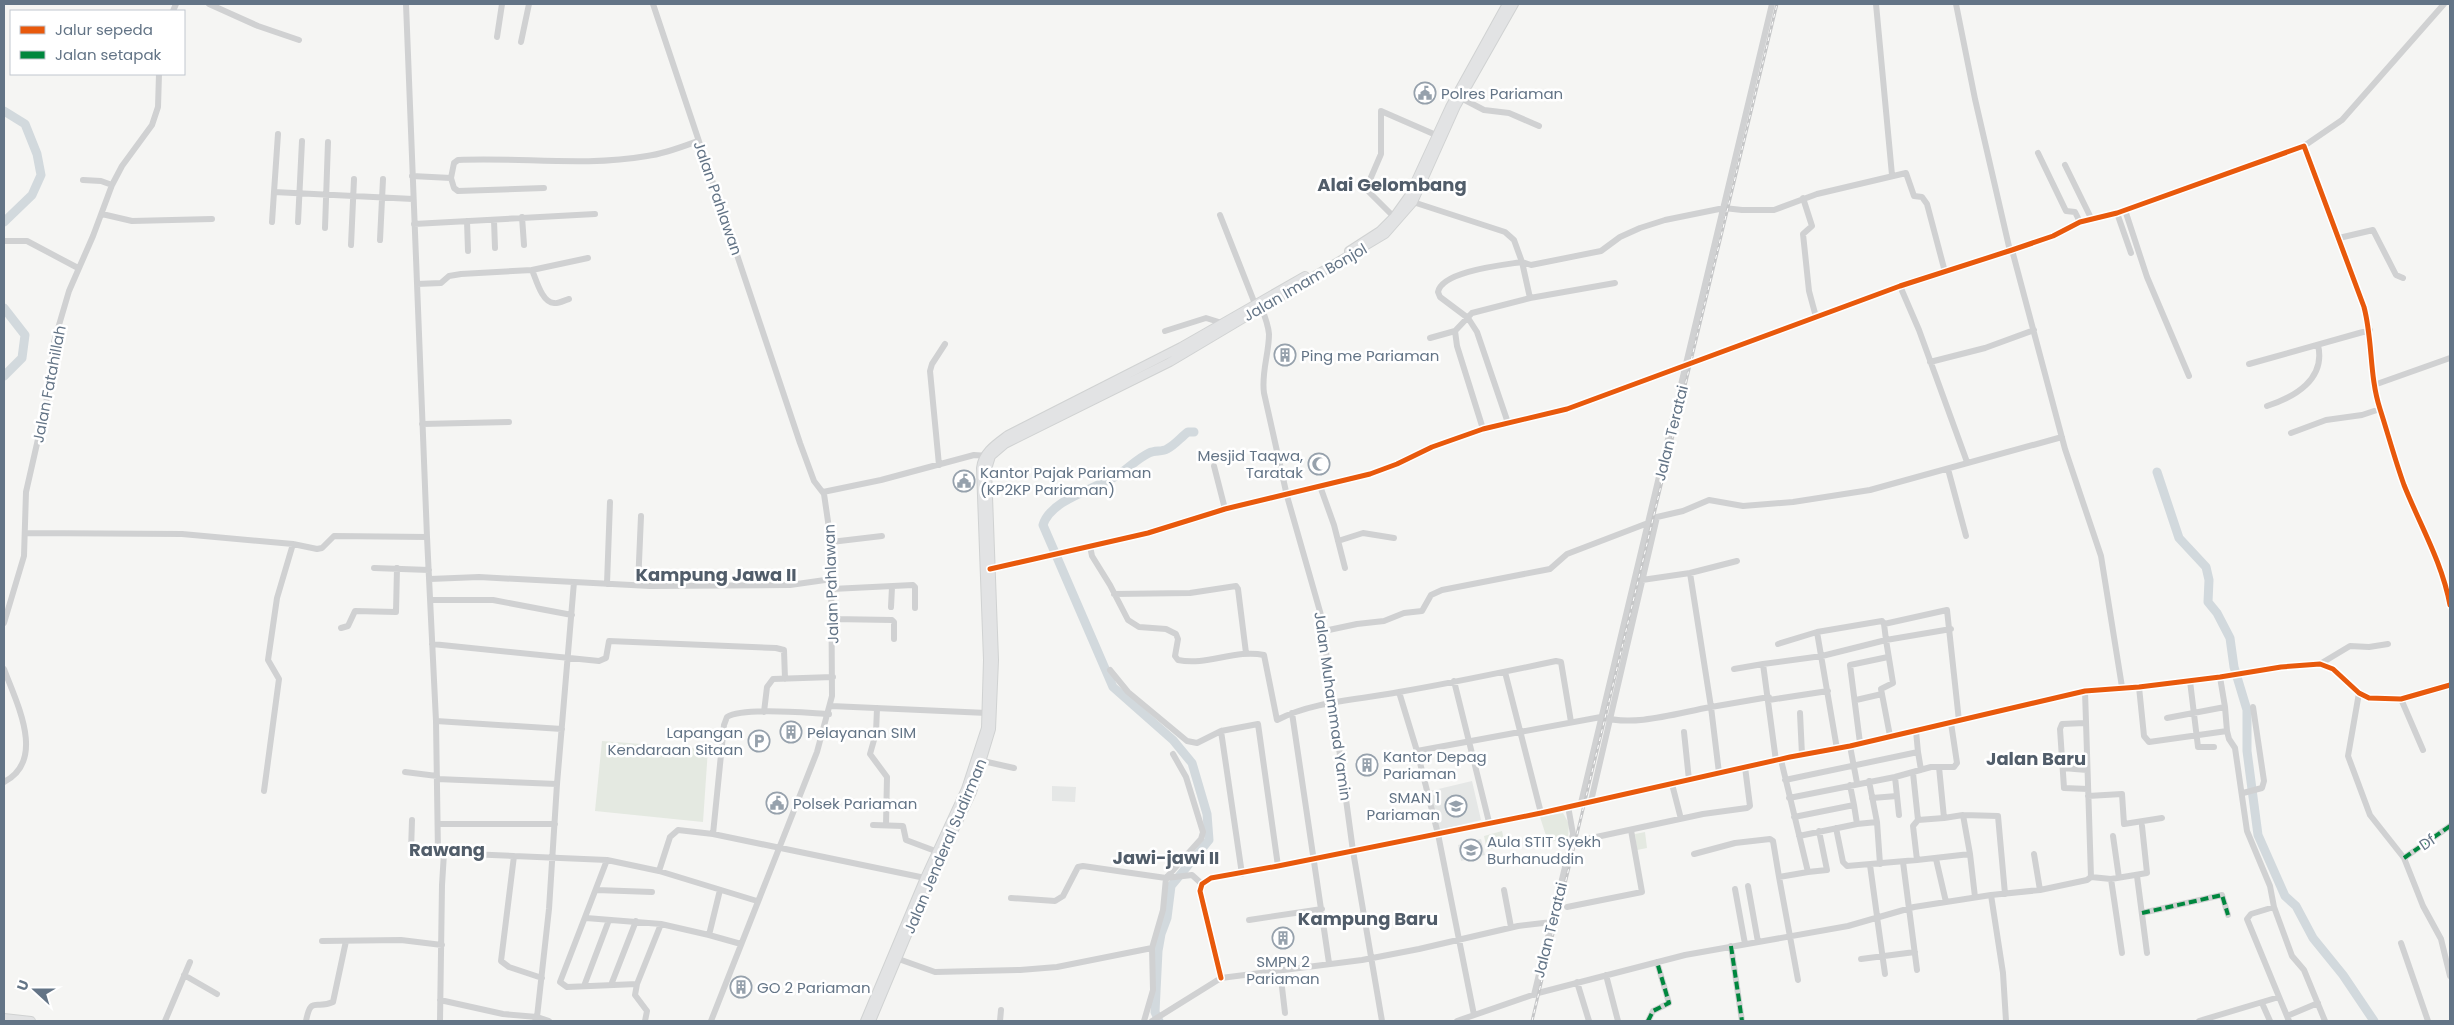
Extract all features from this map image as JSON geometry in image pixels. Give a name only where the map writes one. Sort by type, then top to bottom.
[{"type":"main road","name":"Jalan Imam Bonjol","points":[[1346,255],[1380,231],[1394,217],[1409,196],[1423,174],[1507,4]]},
{"type":"main road","name":"Jalan Imam Bonjol","points":[[987,456],[1005,444],[1166,354],[1385,234],[1413,202],[1436,135],[1514,4]]},
{"type":"main road","name":"Jalan Imam Bonjol","points":[[1083,401],[1170,362],[1258,304]]},
{"type":"main road","points":[[1166,354],[1170,362]]},
{"type":"main road","name":"Jalan Jenderal Sudirman","points":[[865,1021],[983,761],[993,714],[986,528],[987,456]]},
{"type":"main road","name":"Jalan Jenderal Sudirman","points":[[872,1021],[925,878],[951,830],[978,759],[986,728],[991,660],[990,570],[986,528]]},
{"type":"main road","points":[[4,1018],[31,1021]]},
{"type":"street","points":[[209,4],[258,26],[299,40]]},
{"type":"street","points":[[406,4],[416,284],[436,721],[438,824],[441,853],[442,945],[440,1021]]},
{"type":"street","points":[[497,37],[502,4]]},
{"type":"street","points":[[521,42],[529,4]]},
{"type":"street","name":"Jalan Pahlawan","points":[[653,4],[807,463],[814,481],[823,492],[831,542],[833,619],[831,706],[829,714],[818,752],[711,1021]]},
{"type":"street","name":"Jalan Teratai","points":[[1581,803],[1688,364],[1772,4]]},
{"type":"street","points":[[1876,4],[1892,175]]},
{"type":"street","points":[[1956,4],[1975,99],[2011,251],[2062,437],[2101,556],[2122,687]]},
{"type":"street","points":[[990,570],[1148,533],[1225,509],[1287,496],[1370,474],[1397,464],[1432,447],[1483,428],[1568,409],[1900,286],[2011,251],[2053,236],[2091,218],[2117,213],[2304,146],[2342,120],[2444,4]]},
{"type":"street","name":"Jalan Fatahillah","points":[[4,623],[22,563],[26,533],[26,492],[46,404],[54,342],[78,268],[102,214],[112,185],[122,166],[152,124],[158,107],[159,75]]},
{"type":"street","points":[[1461,98],[1484,110],[1509,113],[1539,126]]},
{"type":"street","points":[[1394,217],[1366,189],[1380,160],[1381,111],[1436,135]]},
{"type":"street","points":[[272,222],[278,134]]},
{"type":"street","points":[[298,222],[302,141]]},
{"type":"street","points":[[325,228],[328,142]]},
{"type":"street","points":[[544,188],[458,191],[454,188],[451,178],[454,163],[458,160],[553,162],[631,158],[649,156],[698,142]]},
{"type":"street","points":[[2304,146],[2339,238],[2370,330],[2374,385],[2380,409],[2404,484],[2436,554],[2450,605]]},
{"type":"street","points":[[2038,153],[2066,210],[2075,212],[2080,222]]},
{"type":"street","points":[[2065,165],[2091,218]]},
{"type":"street","points":[[1508,423],[1481,341],[1468,318],[1440,297],[1438,292],[1439,286],[1445,280],[1471,272],[1522,262],[1526,265],[1537,265],[1601,250],[1620,237],[1640,228],[1724,208],[1766,211],[1803,198],[1892,175],[1908,173],[1914,196],[1924,199],[1945,272]]},
{"type":"street","points":[[412,176],[451,178]]},
{"type":"street","points":[[351,245],[354,179]]},
{"type":"street","points":[[380,240],[382,179]]},
{"type":"street","points":[[82,180],[100,181],[112,185]]},
{"type":"street","points":[[274,192],[413,199]]},
{"type":"street","points":[[1803,198],[1812,226],[1803,234],[1809,291],[1816,317]]},
{"type":"street","points":[[1413,202],[1505,232],[1514,240],[1522,262],[1530,298]]},
{"type":"street","points":[[2125,210],[2147,277],[2189,376]]},
{"type":"street","points":[[2117,213],[2131,253]]},
{"type":"street","points":[[102,214],[132,221],[212,219]]},
{"type":"street","points":[[414,224],[595,214]]},
{"type":"street","name":"Jalan Muhammad Yamin","points":[[1220,215],[1266,320],[1269,337],[1262,384],[1287,496],[1324,631],[1354,851],[1382,1021]]},
{"type":"street","points":[[522,217],[524,245]]},
{"type":"street","points":[[494,220],[495,248]]},
{"type":"street","points":[[467,221],[468,251]]},
{"type":"street","points":[[2339,238],[2373,230],[2396,275],[2403,278]]},
{"type":"street","points":[[4,241],[27,241],[78,268]]},
{"type":"street","points":[[416,284],[441,283],[449,276],[461,274],[532,270],[588,258]]},
{"type":"street","points":[[532,270],[543,295],[549,302],[555,303],[569,299]]},
{"type":"street","points":[[1430,338],[1455,331],[1472,313],[1530,298],[1615,283]]},
{"type":"street","points":[[1900,286],[1967,462]]},
{"type":"street","points":[[1165,331],[1206,318],[1216,319],[1222,323]]},
{"type":"street","points":[[1930,362],[1984,348],[2034,330]]},
{"type":"street","points":[[2249,364],[2370,330]]},
{"type":"street","points":[[1455,331],[1457,346],[1483,428]]},
{"type":"street","points":[[940,465],[930,371],[932,364],[946,344]]},
{"type":"street","points":[[2267,406],[2289,398],[2311,381],[2319,366],[2318,345]]},
{"type":"street","points":[[2374,385],[2450,358]]},
{"type":"street","points":[[2291,433],[2326,420],[2380,409]]},
{"type":"street","points":[[422,424],[509,422]]},
{"type":"street","points":[[1591,800],[1657,517],[1683,511],[1709,500],[1743,506],[1793,502],[1846,494],[2062,437]]},
{"type":"street","points":[[823,492],[940,465],[974,455],[987,456]]},
{"type":"street","points":[[1214,466],[1225,509]]},
{"type":"street","points":[[1948,468],[1966,536]]},
{"type":"street","points":[[1320,486],[1345,568]]},
{"type":"street","points":[[607,584],[610,502]]},
{"type":"street","points":[[638,585],[641,516]]},
{"type":"street","points":[[1324,631],[1384,621],[1404,613],[1422,611],[1431,596],[1442,590],[1550,569],[1567,554],[1648,523]]},
{"type":"street","points":[[26,533],[182,534],[293,544],[321,549],[334,536],[427,537]]},
{"type":"street","points":[[1338,541],[1363,534],[1394,538]]},
{"type":"street","points":[[831,542],[882,536]]},
{"type":"street","points":[[264,791],[279,679],[268,660],[277,598],[293,544]]},
{"type":"street","points":[[1090,546],[1092,556],[1114,594],[1124,616],[1135,625],[1149,629],[1166,629],[1176,634],[1178,639],[1175,656],[1178,660],[1208,660],[1246,653],[1265,656],[1277,720],[1292,713],[1334,702],[1399,692],[1559,661],[1571,722]]},
{"type":"street","points":[[1642,580],[1690,573],[1737,561]]},
{"type":"street","points":[[374,568],[429,570]]},
{"type":"street","points":[[342,628],[346,627],[355,611],[396,612],[397,568]]},
{"type":"street","points":[[1690,573],[1712,707],[1719,773]]},
{"type":"street","points":[[430,579],[479,578],[638,585],[790,584],[832,579]]},
{"type":"street","points":[[536,1019],[542,978],[553,857],[557,784],[574,582]]},
{"type":"street","points":[[832,590],[914,586],[915,608]]},
{"type":"street","points":[[1114,594],[1190,593],[1236,586],[1238,589],[1246,653]]},
{"type":"street","points":[[891,607],[892,587]]},
{"type":"street","points":[[430,600],[493,600],[572,615]]},
{"type":"street","points":[[1778,644],[1817,632],[1882,621],[1884,624],[1946,610],[1948,612],[1950,629],[1959,721]]},
{"type":"street","points":[[833,619],[892,620],[894,622],[894,639]]},
{"type":"street","points":[[1884,624],[1893,683],[1882,688],[1890,736]]},
{"type":"street","points":[[1734,669],[1822,656],[1886,640],[1950,629]]},
{"type":"street","points":[[1817,632],[1837,749]]},
{"type":"street","points":[[432,644],[603,660],[609,641],[776,648],[785,652],[785,678]]},
{"type":"street","points":[[2320,664],[2351,646],[2369,647],[2388,644]]},
{"type":"street","points":[[1860,743],[1856,700],[1850,665],[1888,657]]},
{"type":"street","points":[[1763,664],[1779,760],[1808,872]]},
{"type":"street","points":[[1202,884],[1211,878],[1313,860],[1672,784],[1802,754],[1837,749],[2084,691],[2190,681],[2281,667],[2320,664],[2333,669],[2359,693],[2374,699],[2401,699],[2450,685]]},
{"type":"street","points":[[4,669],[22,717],[26,745],[24,758],[18,771],[4,782]]},
{"type":"street","points":[[1110,670],[1128,692],[1187,741],[1197,743],[1221,731],[1258,724],[1278,866]]},
{"type":"street","points":[[1505,672],[1541,812]]},
{"type":"street","points":[[764,712],[767,687],[770,681],[785,678],[832,677]]},
{"type":"street","points":[[2220,677],[2229,739],[2234,744],[2251,791],[2248,831],[2270,886],[2274,907],[2292,956],[2304,970],[2325,1021]]},
{"type":"street","points":[[1454,680],[1488,822]]},
{"type":"street","points":[[2190,681],[2198,748],[2214,747]]},
{"type":"street","points":[[2139,686],[2144,736],[2149,742],[2227,731]]},
{"type":"street","points":[[1417,751],[1601,717],[1610,720],[1646,719],[1769,698],[1828,691]]},
{"type":"street","points":[[2084,691],[2091,877]]},
{"type":"street","points":[[1399,692],[1417,751],[1438,834],[1474,1015]]},
{"type":"street","points":[[2359,693],[2348,756],[2370,815],[2403,856],[2422,906],[2441,939],[2450,976]]},
{"type":"street","points":[[1856,700],[1882,694]]},
{"type":"street","points":[[2401,699],[2423,750]]},
{"type":"street","points":[[831,706],[987,713]]},
{"type":"street","points":[[2167,718],[2225,707]]},
{"type":"street","points":[[2251,791],[2262,788],[2264,781],[2253,707]]},
{"type":"street","points":[[877,708],[876,733],[870,754],[887,777],[886,825]]},
{"type":"street","points":[[713,834],[726,719],[735,713],[829,714]]},
{"type":"street","points":[[1292,713],[1329,963]]},
{"type":"street","points":[[1800,713],[1802,754]]},
{"type":"street","points":[[436,721],[562,729]]},
{"type":"street","points":[[1789,798],[1895,777],[1931,767],[1946,769],[1956,766],[1951,723]]},
{"type":"street","points":[[2085,723],[2061,726],[2064,788],[2088,789]]},
{"type":"street","points":[[1221,731],[1242,874]]},
{"type":"street","points":[[1916,731],[1921,770]]},
{"type":"street","points":[[1684,732],[1689,780]]},
{"type":"street","points":[[1850,746],[1854,766],[1854,805],[1857,824]]},
{"type":"street","points":[[1785,780],[1918,752]]},
{"type":"street","points":[[1144,1021],[1153,990],[1152,948],[1164,904],[1166,878],[1201,839],[1203,832],[1186,776],[1173,754]]},
{"type":"street","points":[[983,761],[1014,768]]},
{"type":"street","points":[[1587,839],[1750,806],[1744,767]]},
{"type":"street","points":[[1939,767],[1944,818]]},
{"type":"street","points":[[2063,768],[2087,770]]},
{"type":"street","points":[[405,772],[437,777],[557,784]]},
{"type":"street","points":[[1913,773],[1918,820]]},
{"type":"street","points":[[1895,777],[1899,815]]},
{"type":"street","points":[[1868,781],[1877,822],[1880,864]]},
{"type":"street","points":[[1672,784],[1680,819]]},
{"type":"street","points":[[2088,796],[2122,794],[2124,824],[2162,818]]},
{"type":"street","points":[[1872,798],[1897,796]]},
{"type":"street","points":[[1794,817],[1854,805]]},
{"type":"street","name":"Jalan Teratai","points":[[1534,995],[1573,834],[1568,806]]},
{"type":"street","points":[[1917,860],[1913,826],[1918,820],[1995,814],[1999,817],[2005,894]]},
{"type":"street","points":[[1963,815],[1975,897]]},
{"type":"street","points":[[412,820],[411,851],[608,860],[659,871],[758,900]]},
{"type":"street","points":[[1799,836],[1857,824],[1877,822]]},
{"type":"street","points":[[438,824],[555,824]]},
{"type":"street","points":[[873,825],[903,826],[906,840],[938,852]]},
{"type":"street","points":[[1457,1021],[1577,982],[1731,946],[1848,926],[1877,916],[1910,908],[1975,897],[2040,890],[2087,880],[2091,877],[2111,879],[2145,874],[2148,871],[2142,826]]},
{"type":"street","name":"Df","points":[[2403,856],[2450,826]]},
{"type":"street","points":[[1836,828],[1845,865],[1870,865],[1970,854]]},
{"type":"street","points":[[659,871],[673,832],[681,830],[713,834],[925,878]]},
{"type":"street","points":[[1567,908],[1642,892],[1631,830]]},
{"type":"street","points":[[1779,877],[1827,870],[1819,831]]},
{"type":"street","points":[[2113,836],[2119,878]]},
{"type":"street","points":[[1694,854],[1735,844],[1770,839],[1773,841],[1798,980]]},
{"type":"street","points":[[2034,854],[2040,890]]},
{"type":"street","points":[[514,856],[501,961],[509,967],[542,978]]},
{"type":"street","points":[[1936,859],[1946,902]]},
{"type":"street","points":[[608,860],[560,982],[567,987],[637,984]]},
{"type":"street","points":[[1903,862],[1917,970]]},
{"type":"street","points":[[1870,865],[1885,974]]},
{"type":"street","points":[[1011,898],[1055,901],[1063,896],[1078,868],[1083,866],[1166,878],[1195,876],[1202,884],[1201,894],[1221,978]]},
{"type":"street","points":[[2137,876],[2147,953]]},
{"type":"street","points":[[2111,879],[2122,953]]},
{"type":"street","points":[[1748,886],[1758,942]]},
{"type":"street","points":[[1735,889],[1745,944]]},
{"type":"street","points":[[596,890],[652,892]]},
{"type":"street","points":[[709,935],[720,890]]},
{"type":"street","points":[[1504,890],[1511,927]]},
{"type":"street","points":[[1992,895],[2003,973],[2006,1021]]},
{"type":"street","points":[[2142,913],[2222,895],[2228,915]]},
{"type":"street","points":[[2274,907],[2251,914],[2248,919],[2288,1018],[2318,1004]]},
{"type":"street","points":[[1249,920],[1322,909]]},
{"type":"street","points":[[586,918],[661,924],[741,944]]},
{"type":"street","points":[[584,986],[609,920]]},
{"type":"street","points":[[611,985],[636,921]]},
{"type":"street","points":[[1152,1021],[1162,1013],[1221,978],[1362,960],[1511,927],[1552,922]]},
{"type":"street","points":[[645,1021],[647,1011],[635,995],[637,984],[661,924]]},
{"type":"street","points":[[322,941],[401,940],[442,945]]},
{"type":"street","points":[[306,1021],[308,1010],[313,1003],[333,1002],[346,941]]},
{"type":"street","points":[[2401,943],[2428,1021]]},
{"type":"street","points":[[1731,946],[1742,1021]]},
{"type":"street","points":[[894,958],[935,972],[1027,970],[1152,948]]},
{"type":"street","points":[[1861,960],[1915,952]]},
{"type":"street","points":[[1362,960],[1370,965],[1373,970]]},
{"type":"street","points":[[166,1021],[190,962]]},
{"type":"street","points":[[1648,1021],[1653,1011],[1669,1003],[1657,962]]},
{"type":"street","points":[[1280,970],[1285,1013]]},
{"type":"street","points":[[184,975],[217,994]]},
{"type":"street","points":[[1606,975],[1618,1021]]},
{"type":"street","points":[[1577,982],[1587,1021]]},
{"type":"street","points":[[2199,1021],[2279,997]]},
{"type":"street","points":[[440,1000],[503,1014],[549,1021]]},
{"type":"street","points":[[2262,1003],[2270,1021]]},
{"type":"street","points":[[1000,1021],[1001,1010]]},
{"type":"shaded area","points":[[602,741],[708,749],[703,822],[595,811]]},
{"type":"shaded area","name":"SMAN 1 Pariaman","points":[[1472,781],[1481,820],[1439,830],[1430,791]]},
{"type":"shaded area","points":[[1052,786],[1076,787],[1075,802],[1052,801]]},
{"type":"shaded area","points":[[1563,813],[1569,824],[1568,839],[1548,842],[1540,817]]},
{"type":"shaded area","points":[[1502,831],[1505,845],[1487,850],[1484,836]]},
{"type":"shaded area","points":[[1645,832],[1647,848],[1637,850],[1635,834]]},
{"type":"shaded area","name":"Aula STIT Syekh Burhanuddin","points":[[1481,839],[1485,855],[1461,861],[1458,845]]},
{"type":"waterway","points":[[4,111],[25,124],[37,154],[41,175],[32,195],[4,222]]},
{"type":"waterway","points":[[4,308],[25,335],[22,358],[4,376]]},
{"type":"waterway","points":[[1159,1021],[1155,1012],[1158,951],[1161,934],[1167,918],[1171,886],[1209,840],[1207,814],[1192,763],[1173,740],[1113,687],[1043,525],[1056,508],[1077,494],[1121,473],[1149,453],[1167,449],[1188,432],[1194,432]]},
{"type":"waterway","points":[[2157,472],[2179,538],[2206,567],[2209,580],[2208,602],[2217,613],[2230,638],[2234,667],[2247,710],[2247,751],[2258,835],[2285,896],[2296,906],[2313,938],[2343,975],[2374,1021]]},
{"type":"railway","points":[[1532,1021],[1777,4]]},
{"type":"marked path","points":[[2404,858],[2450,826]]},
{"type":"marked path","points":[[2142,913],[2222,895],[2228,915]]},
{"type":"marked path","points":[[1731,946],[1742,1021]]},
{"type":"marked path","points":[[1648,1021],[1653,1011],[1669,1003],[1657,962]]},
{"type":"cycle path","points":[[990,569],[1148,533],[1225,509],[1370,474],[1397,464],[1432,447],[1483,429],[1567,409],[1900,286],[2053,236],[2080,222],[2117,213],[2304,146],[2364,307],[2369,332],[2374,383],[2380,409],[2404,485],[2442,574],[2450,605]]},
{"type":"cycle path","points":[[1221,978],[1200,891],[1202,884],[1211,878],[1541,813],[1790,757],[1850,746],[2085,691],[2139,687],[2281,667],[2320,664],[2333,669],[2359,693],[2369,698],[2401,699],[2450,685]]},
{"type":"place","name":"Polres Pariaman","points":[[1425,93]]},
{"type":"place","name":"Ping me Pariaman","points":[[1285,355]]},
{"type":"place","name":"Mesjid Taqwa, Taratak","points":[[1319,464]]},
{"type":"place","name":"Kantor Pajak Pariaman (KP2KP Pariaman)","points":[[964,481]]},
{"type":"place","name":"Pelayanan SIM","points":[[791,732]]},
{"type":"place","name":"Lapangan Kendaraan Sitaan","points":[[759,741]]},
{"type":"place","name":"Kantor Depag Pariaman","points":[[1367,765]]},
{"type":"place","name":"Polsek Pariaman","points":[[777,803]]},
{"type":"place","name":"SMAN 1 Pariaman","points":[[1456,806]]},
{"type":"place","name":"Aula STIT Syekh Burhanuddin","points":[[1471,850]]},
{"type":"place","name":"SMPN 2 Pariaman","points":[[1283,938]]},
{"type":"place","name":"GO 2 Pariaman","points":[[741,987]]},
{"type":"district","name":"Alai Gelombang","points":[[1392,184]]},
{"type":"district","name":"Kampung Jawa II","points":[[716,574]]},
{"type":"district","name":"Jalan Baru","points":[[2036,758]]},
{"type":"district","name":"Rawang","points":[[447,849]]},
{"type":"district","name":"Jawi-jawi II","points":[[1166,857]]},
{"type":"district","name":"Kampung Baru","points":[[1368,918]]}]
